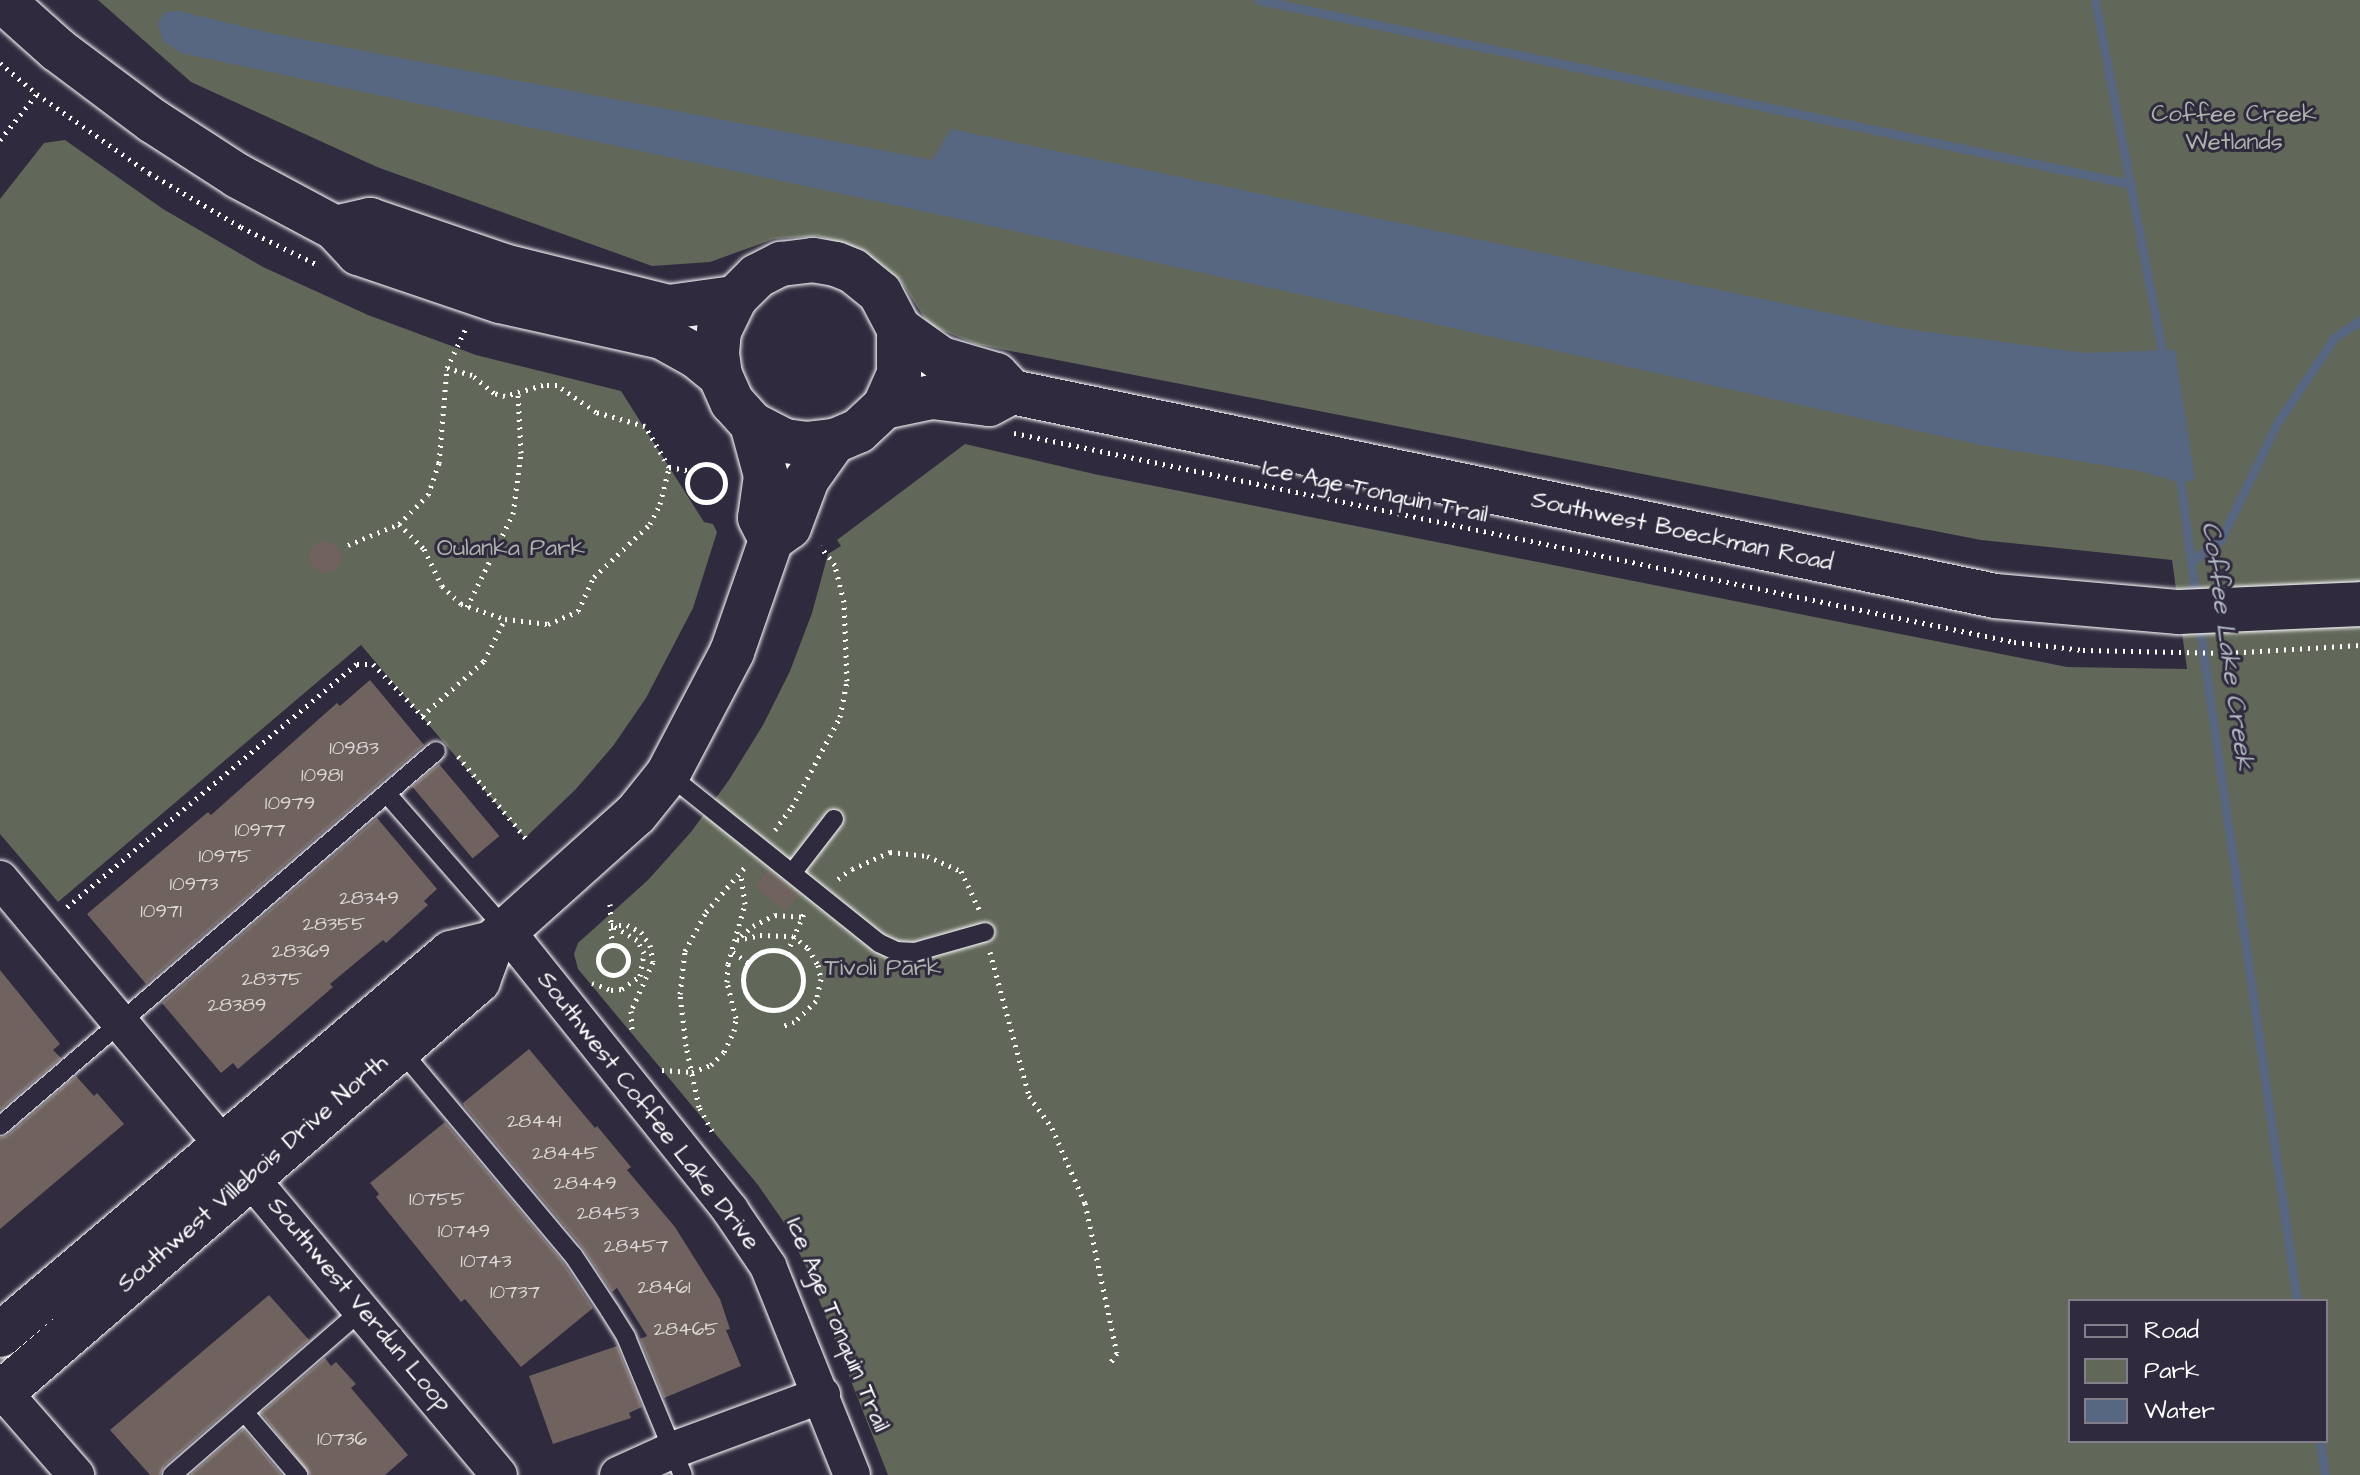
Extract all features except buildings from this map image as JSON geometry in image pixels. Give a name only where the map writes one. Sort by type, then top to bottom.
[{"type":"main road","name":"Southwest Boeckman Road","points":[[2,0],[58,50],[153,121],[226,168],[335,228],[358,253],[500,301],[662,337],[695,355],[720,375]]},
{"type":"main road","points":[[335,228],[370,220],[504,266],[669,307],[735,298]]},
{"type":"main road","name":"Southwest Boeckman Road","points":[[899,329],[899,374],[884,407],[858,431],[834,441],[807,444],[785,441],[752,424],[732,402],[720,375],[719,331],[735,298],[757,276],[781,264],[813,260],[836,264],[867,280],[880,293],[899,329],[941,359],[996,375],[1012,392],[1913,601],[1995,596],[2138,610],[2224,612],[2360,604]]},
{"type":"main road","name":"Southwest Boeckman Road","points":[[884,407],[932,397],[989,404],[1012,392]]},
{"type":"main road","points":[[752,424],[766,476],[760,518],[791,539]]},
{"type":"main road","name":"Southwest Villebois Drive North","points":[[0,1335],[238,1159],[399,1048],[478,981],[499,937],[636,814],[668,774],[791,539],[789,527],[807,479],[834,441]]},
{"type":"main road","name":"Southwest Villebois Drive North","points":[[1,1391],[451,953],[499,937]]},
{"type":"street","name":"Southwest Verdun Loop","points":[[0,879],[238,1159],[499,1475]]},
{"type":"street","name":"Southwest Coffee Lake Drive","points":[[499,937],[730,1210],[768,1266],[852,1475]]},
{"type":"street","points":[[1,1391],[76,1475]]},
{"type":"street","points":[[618,1475],[678,1462],[822,1395]]},
{"type":"lane","points":[[0,1126],[387,794],[437,742]]},
{"type":"lane","points":[[668,774],[879,943],[896,951],[915,952],[985,932]]},
{"type":"lane","points":[[387,794],[499,937]]},
{"type":"lane","points":[[793,872],[834,819]]},
{"type":"lane","points":[[399,1048],[573,1255],[626,1337],[678,1462]]},
{"type":"lane","points":[[172,1475],[363,1309]]},
{"type":"lane","points":[[245,1413],[298,1475]]},
{"type":"path","points":[[0,140],[37,94]]},
{"type":"path","points":[[348,545],[399,524],[417,509],[435,481],[443,438],[447,368],[458,339],[469,323]]},
{"type":"path","points":[[399,524],[424,549],[451,597],[467,607],[505,619],[548,624],[578,611],[594,577],[650,524],[660,504],[669,467],[651,434],[636,421],[596,412],[557,385],[543,385],[505,396],[494,393],[472,375],[447,368]]},
{"type":"path","points":[[467,607],[513,514],[521,453],[518,393]]},
{"type":"path","name":"Ice Age Tonquin Trail","points":[[1067,447],[1913,601]]},
{"type":"path","points":[[669,467],[691,471],[706,462],[715,466],[725,482],[719,499],[702,503],[693,498],[687,489],[691,471]]},
{"type":"path","points":[[717,1142],[699,1107],[692,1072],[680,994],[685,951],[706,912],[792,807],[840,717],[847,681],[844,602],[835,565],[791,539]]},
{"type":"path","points":[[422,716],[484,661],[505,619]]},
{"type":"path","points":[[42,929],[351,667],[365,662],[373,664],[422,716],[437,742]]},
{"type":"path","points":[[455,753],[528,841]]},
{"type":"path","points":[[787,953],[801,917],[819,893],[852,869],[890,852],[927,856],[961,871],[978,902],[1004,1017],[1029,1096],[1052,1128],[1085,1203],[1117,1353],[1111,1362]]},
{"type":"path","points":[[652,1064],[658,1070],[692,1072],[711,1065],[724,1052],[734,1031],[736,1018],[727,982],[745,904],[741,873]]},
{"type":"path","points":[[610,904],[612,944]]},
{"type":"path","points":[[737,940],[753,926],[775,915],[801,917]]},
{"type":"path","points":[[580,976],[611,990],[631,984],[640,976],[644,953],[637,940],[611,925]]},
{"type":"path","points":[[611,925],[627,925],[641,932],[650,945],[653,962],[631,1011],[630,1025],[635,1040]]},
{"type":"path","points":[[737,940],[769,935],[793,936],[808,948],[818,965],[820,991],[808,1012],[783,1026]]},
{"type":"path","points":[[612,944],[621,947],[627,954],[628,965],[622,972],[607,974],[599,967],[599,952],[612,944]]},
{"type":"path","points":[[733,952],[749,963]]},
{"type":"path","points":[[762,952],[787,953],[795,960],[803,978],[797,998],[781,1009],[760,1007],[746,992],[744,982],[749,963],[762,952]]},
{"type":"path","points":[[622,972],[631,984]]},
{"type":"green space","points":[[98,0],[2360,0],[2360,1475],[888,1475],[806,1267],[785,1224],[758,1185],[578,969],[574,954],[578,943],[648,880],[691,832],[729,780],[763,725],[790,671],[812,613],[828,554],[841,546],[837,540],[965,444],[1094,474],[2067,667],[2187,669],[2172,560],[1981,540],[975,344],[929,325],[900,280],[864,251],[818,236],[774,239],[710,262],[652,266],[377,167],[191,82]]},
{"type":"green space","name":"Oulanka Park","points":[[65,140],[163,209],[263,267],[368,315],[476,355],[621,391],[704,522],[713,524],[717,532],[693,608],[646,698],[613,746],[575,790],[525,838],[361,645],[58,902],[0,834],[0,199],[44,143]]},
{"type":"water","points":[[179,11],[265,32],[932,160],[951,129],[1905,329],[2084,353],[2175,350],[2195,480],[2181,483],[2140,471],[1986,446],[941,215],[181,53],[163,41],[158,23],[165,12]]},
{"type":"waterway","points":[[1259,0],[2131,184]]},
{"type":"waterway","name":"Coffee Lake Creek","points":[[2095,0],[2164,362]]},
{"type":"waterway","points":[[2191,562],[2221,539],[2277,423],[2335,337],[2360,320]]},
{"type":"waterway","name":"Coffee Lake Creek","points":[[2179,472],[2196,600]]},
{"type":"waterway","name":"Coffee Lake Creek","points":[[2199,623],[2297,1299]]},
{"type":"waterway","name":"Coffee Lake Creek","points":[[2320,1443],[2325,1475]]},
{"type":"park label","name":"Coffee Creek Wetlands","points":[[2234,129]]},
{"type":"park label","name":"Tivoli Park","points":[[883,969]]}]
